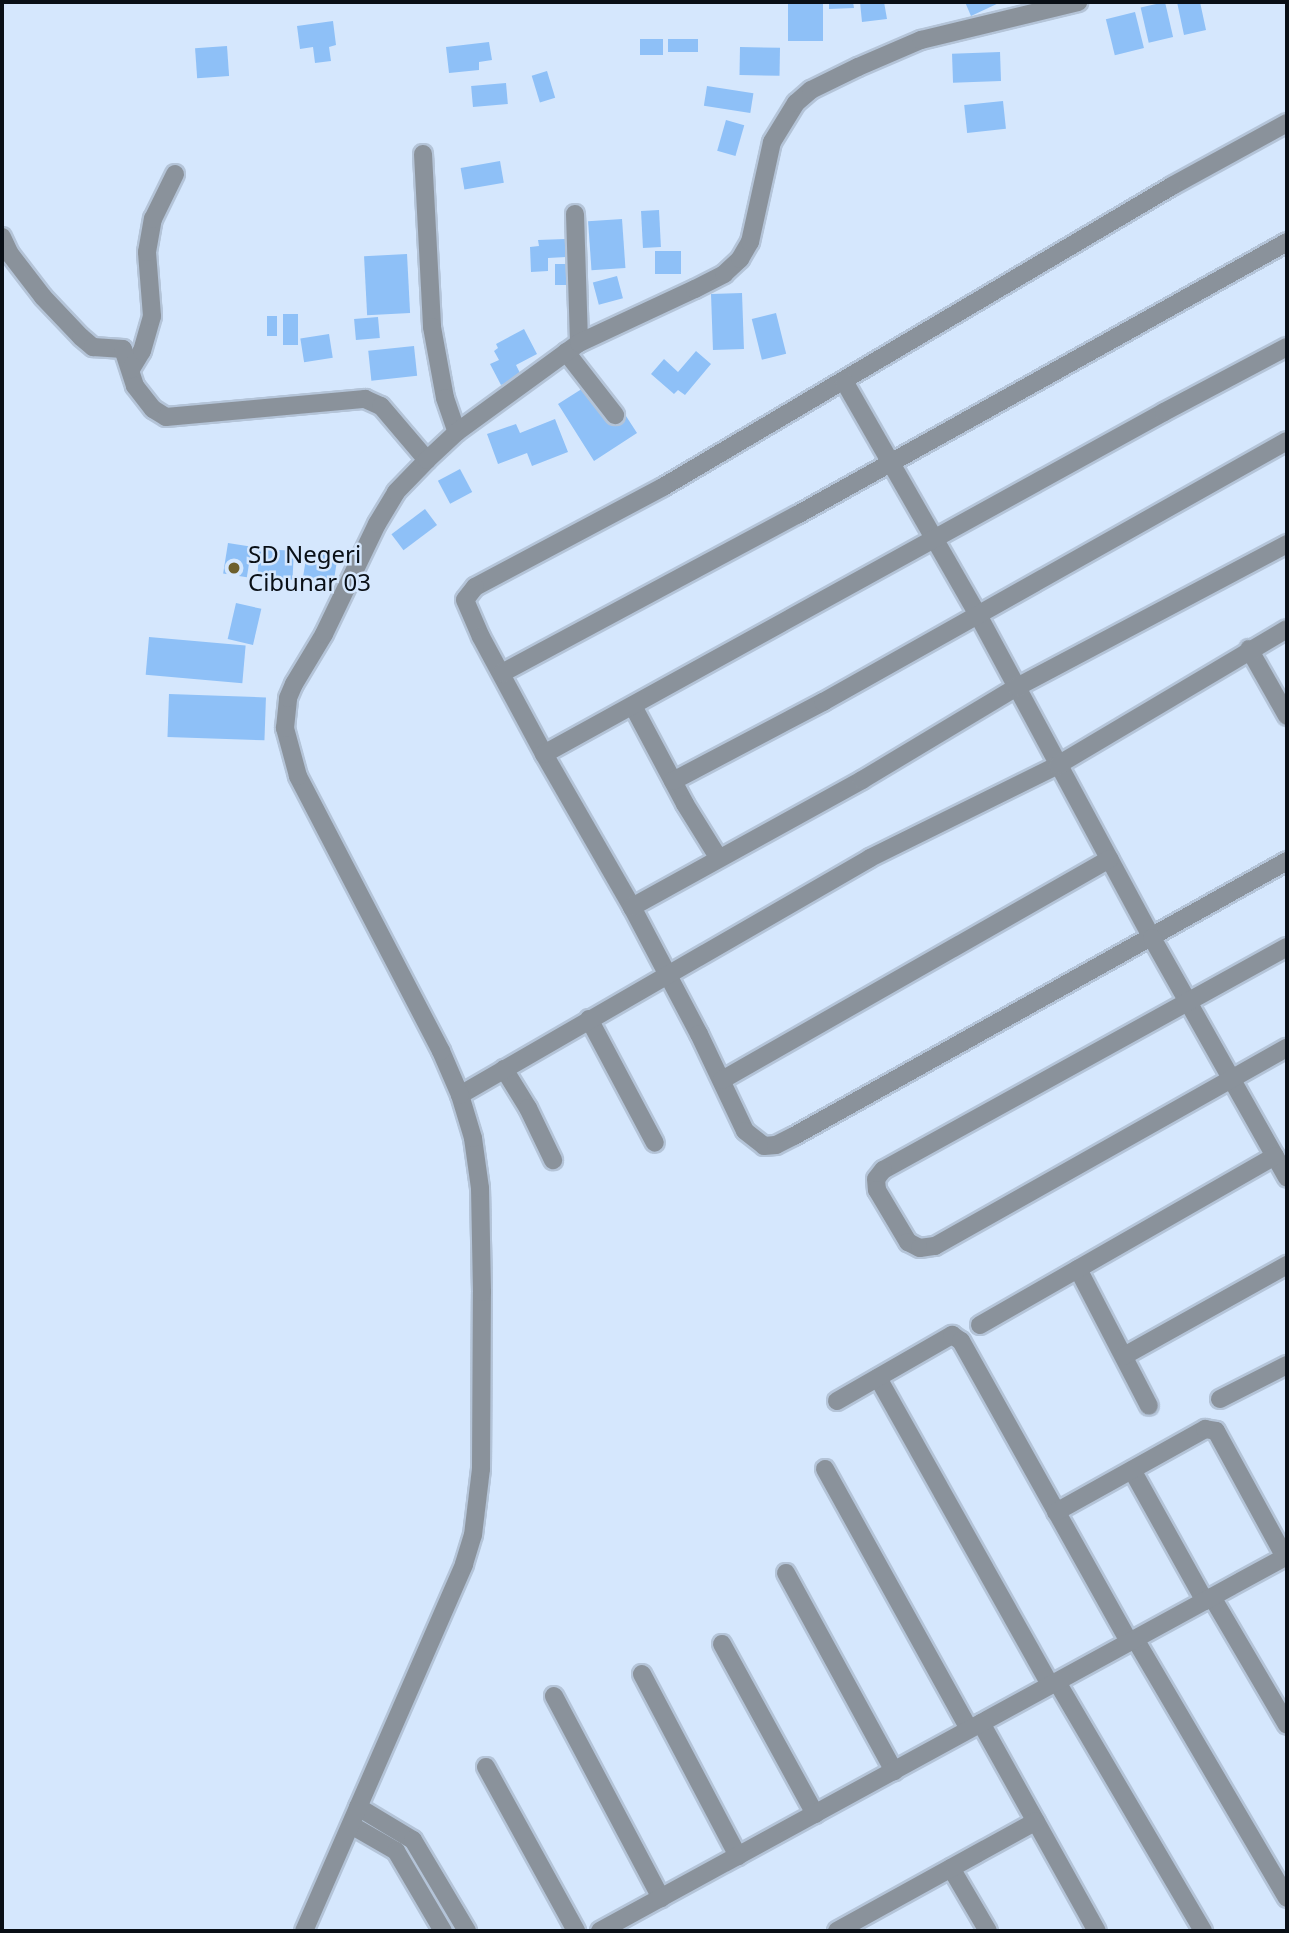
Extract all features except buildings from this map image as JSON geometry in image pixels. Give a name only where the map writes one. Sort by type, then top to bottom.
[{"type":"street","points":[[304,1931],[464,1564],[473,1535],[479,1500],[480,1188],[473,1138],[460,1095],[328,830],[298,776],[285,728],[288,698],[335,612],[364,547],[396,492],[427,460],[457,432],[573,347],[724,274],[740,259],[750,242],[772,142],[796,103],[811,90],[921,40],[1078,2]]},
{"type":"street","points":[[1287,123],[1172,186],[663,487],[468,592],[465,600],[469,614],[544,754],[632,907],[722,1080],[745,1131],[764,1146],[776,1145],[1152,938],[1287,860]]},
{"type":"street","points":[[423,154],[432,327],[445,398],[457,432]]},
{"type":"street","points":[[131,369],[142,351],[152,316],[147,252],[153,219],[175,174]]},
{"type":"street","points":[[575,214],[573,347],[615,415]]},
{"type":"street","points":[[2,237],[10,254],[43,297],[81,338],[93,347],[123,349],[142,396],[166,417],[353,399],[374,400],[427,460]]},
{"type":"street","points":[[502,673],[890,463],[1287,242]]},
{"type":"street","points":[[544,754],[932,539],[1287,347]]},
{"type":"street","points":[[844,381],[932,539],[978,615],[1152,938],[1287,1178]]},
{"type":"street","points":[[673,781],[978,615],[1287,441]]},
{"type":"street","points":[[632,907],[718,857],[862,780],[1017,687],[1287,544]]},
{"type":"street","points":[[460,1095],[870,858],[1058,765],[1249,649],[1287,629]]},
{"type":"street","points":[[1249,649],[1287,716]]},
{"type":"street","points":[[633,706],[718,857]]},
{"type":"street","points":[[722,1080],[995,921],[1109,859]]},
{"type":"street","points":[[1287,947],[883,1170],[876,1179],[877,1190],[908,1242],[920,1248],[935,1246],[1287,1048]]},
{"type":"street","points":[[589,1019],[655,1143]]},
{"type":"street","points":[[504,1069],[528,1108],[553,1160]]},
{"type":"street","points":[[980,1325],[1275,1156]]},
{"type":"street","points":[[1124,1356],[1287,1265]]},
{"type":"street","points":[[1078,1269],[1149,1406]]},
{"type":"street","points":[[837,1401],[953,1335],[961,1341],[1056,1513],[1287,1898]]},
{"type":"street","points":[[1220,1399],[1286,1368]]},
{"type":"street","points":[[878,1378],[1054,1684],[1203,1931]]},
{"type":"street","points":[[600,1931],[1286,1556],[1216,1432],[1205,1429],[1056,1513]]},
{"type":"street","points":[[825,1469],[975,1726],[1036,1821],[1097,1931]]},
{"type":"street","points":[[1132,1470],[1208,1599],[1287,1724]]},
{"type":"street","points":[[786,1573],[894,1771]]},
{"type":"street","points":[[722,1644],[815,1814]]},
{"type":"street","points":[[642,1674],[738,1856]]},
{"type":"street","points":[[554,1696],[662,1898]]},
{"type":"street","points":[[486,1767],[576,1931]]},
{"type":"street","points":[[358,1807],[413,1840],[467,1931]]},
{"type":"street","points":[[836,1931],[865,1924],[951,1868],[1036,1821]]},
{"type":"street","points":[[351,1825],[396,1851],[443,1931]]},
{"type":"street","points":[[951,1868],[988,1931]]},
{"type":"place","name":"SD Negeri Cibunar 03","points":[[234,568]]}]
